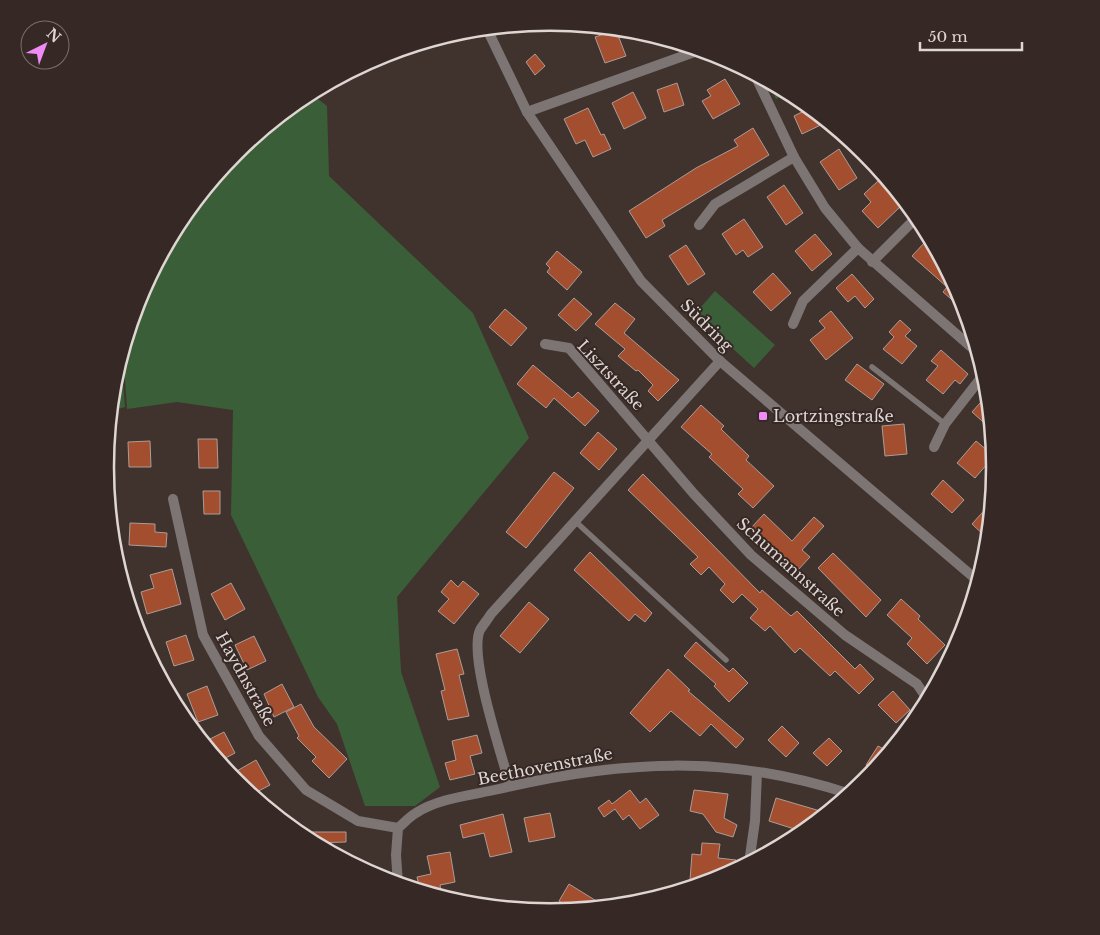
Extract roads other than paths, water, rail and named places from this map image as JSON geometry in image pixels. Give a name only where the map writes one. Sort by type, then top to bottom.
[{"type":"street","name":"Südring","points":[[489,36],[527,112],[641,281],[720,361],[972,576]]},
{"type":"street","points":[[527,112],[689,54]]},
{"type":"street","points":[[760,86],[794,157],[825,208],[872,262],[968,344]]},
{"type":"street","points":[[699,225],[715,204],[794,157]]},
{"type":"street","points":[[872,262],[912,223]]},
{"type":"street","points":[[793,324],[803,301],[858,248]]},
{"type":"street","name":"Lisztstraße","points":[[545,344],[569,348],[648,439]]},
{"type":"street","points":[[510,786],[479,668],[477,647],[480,631],[491,614],[720,361]]},
{"type":"street","points":[[934,447],[945,424],[978,382]]},
{"type":"street","name":"Schumannstraße","points":[[648,439],[694,494],[751,555],[844,635],[917,684],[923,693]]},
{"type":"street","name":"Haydnstraße","points":[[173,499],[203,635],[259,736],[306,790],[358,821],[398,828]]},
{"type":"street","name":"Beethovenstraße","points":[[398,828],[416,812],[439,803],[579,771],[636,765],[703,765],[757,772],[821,784],[842,791]]},
{"type":"street","points":[[750,855],[755,821],[757,772]]},
{"type":"street","points":[[397,876],[396,855],[398,828]]},
{"type":"lane","points":[[872,368],[945,424]]},
{"type":"lane","points":[[575,521],[726,660]]},
{"type":"place","name":"Lortzingstraße","points":[[763,416]]}]
